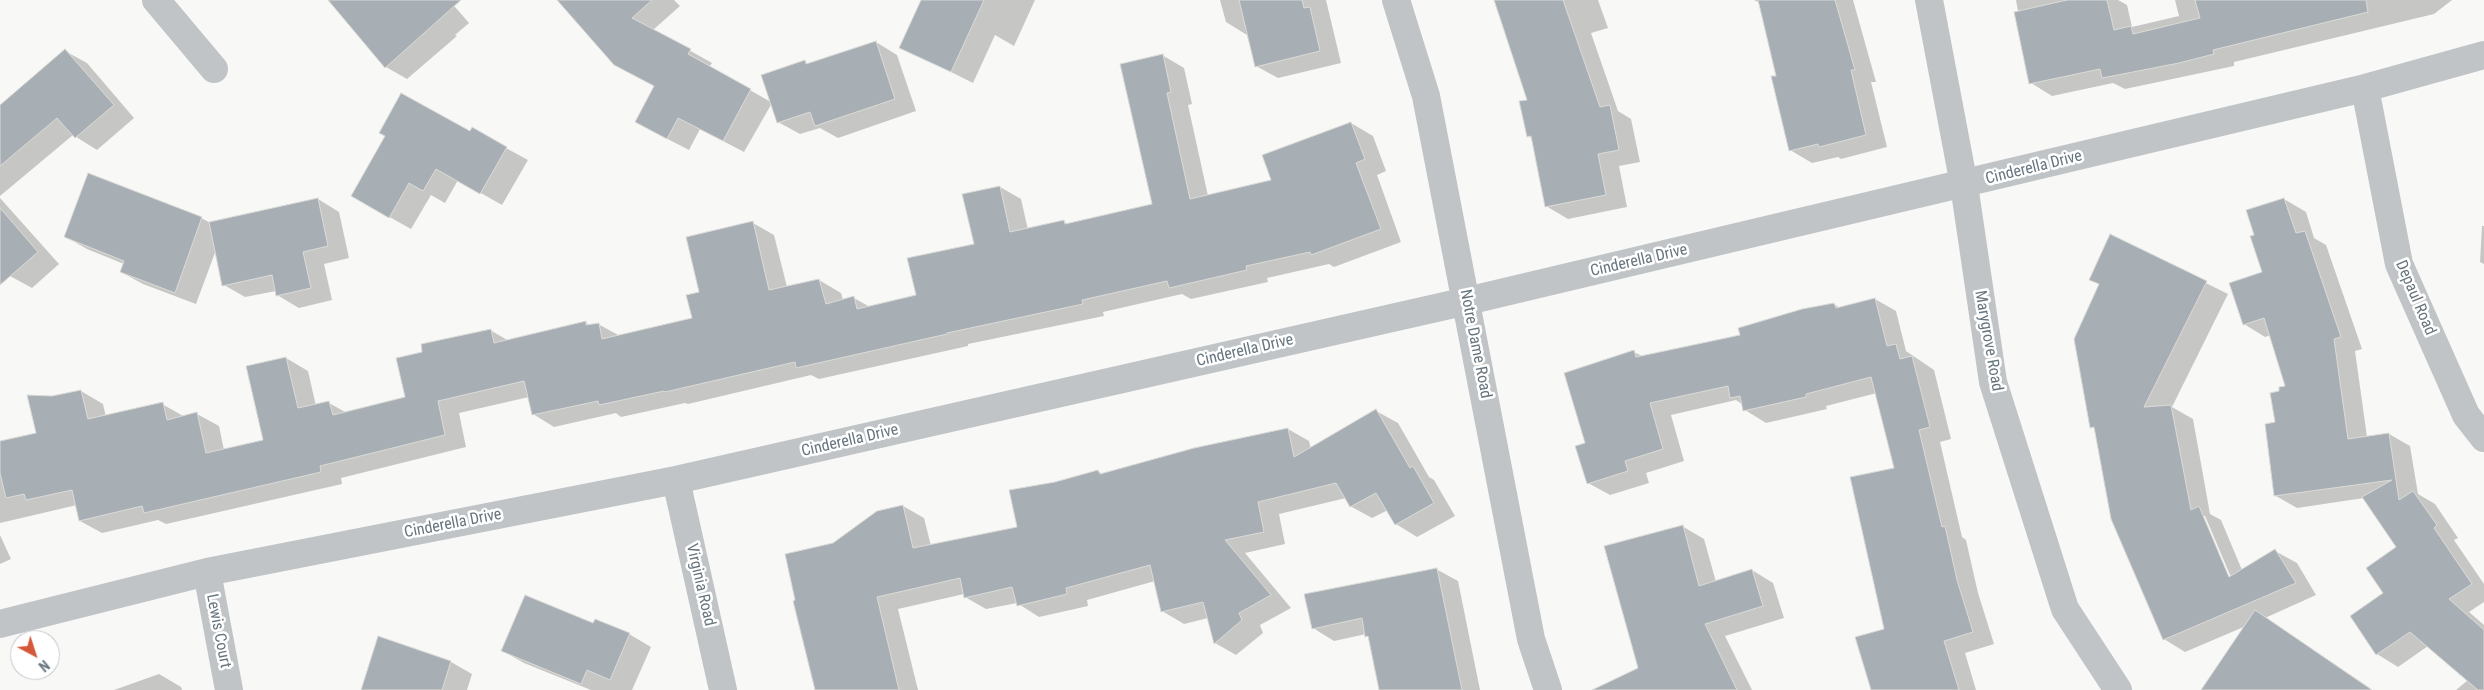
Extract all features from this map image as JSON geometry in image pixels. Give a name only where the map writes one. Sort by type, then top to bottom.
[{"type":"street","points":[[156,0],[214,69]]},
{"type":"street","name":"Notre Dame Road","points":[[1396,0],[1426,96],[1531,639],[1548,690]]},
{"type":"street","name":"Marygrove Road","points":[[1929,0],[1964,185],[1993,382],[2065,609],[2118,690]]},
{"type":"street","name":"Cinderella Drive","points":[[0,624],[207,572],[676,480],[1467,301],[1964,185],[2365,88],[2484,55]]},
{"type":"street","name":"Depaul Road","points":[[2365,88],[2399,264],[2466,415],[2484,438]]},
{"type":"street","name":"Virginia Road","points":[[676,480],[723,690]]},
{"type":"street","name":"Lewis Court","points":[[207,572],[229,690]]},
{"type":"building","points":[[328,0],[461,0],[385,68]]},
{"type":"building","points":[[557,0],[652,0],[632,18],[691,49],[688,54],[751,89],[723,141],[678,118],[667,139],[635,122],[654,86],[614,65]]},
{"type":"building","points":[[921,0],[984,0],[951,72],[899,48]]},
{"type":"building","points":[[1239,0],[1302,0],[1304,8],[1310,7],[1320,51],[1255,67]]},
{"type":"building","points":[[1494,0],[1563,0],[1600,107],[1610,105],[1619,150],[1598,154],[1606,195],[1545,207],[1531,136],[1527,137],[1519,101],[1527,100]]},
{"type":"building","points":[[1758,0],[1835,0],[1855,70],[1851,70],[1866,135],[1819,147],[1818,144],[1789,151],[1771,76],[1776,76]]},
{"type":"building","points":[[2067,0],[2107,0],[2114,30],[2131,26],[2133,34],[2200,18],[2195,0],[2366,0],[2368,12],[2213,50],[2214,54],[2179,63],[2102,78],[2100,69],[2029,84],[2014,12]]},
{"type":"building","points":[[876,41],[895,99],[815,126],[810,112],[777,123],[761,75],[805,60],[806,64]]},
{"type":"building","points":[[65,49],[114,105],[75,138],[57,118],[0,166],[0,105]]},
{"type":"building","points":[[1163,54],[1171,92],[1167,93],[1190,199],[1271,180],[1262,155],[1351,122],[1365,159],[1356,163],[1381,229],[1311,255],[1310,252],[1246,266],[1247,270],[1169,288],[1167,281],[1082,300],[1083,304],[796,368],[795,362],[599,405],[598,401],[532,415],[524,381],[438,401],[445,435],[320,466],[321,472],[144,513],[142,506],[79,521],[72,490],[26,500],[24,494],[6,498],[0,473],[0,441],[36,433],[27,395],[52,396],[81,390],[88,419],[163,402],[167,420],[197,412],[206,453],[263,440],[246,366],[286,357],[298,408],[329,401],[333,415],[405,397],[396,358],[422,352],[421,344],[491,329],[494,343],[586,321],[586,325],[599,323],[602,339],[692,318],[686,295],[699,292],[686,237],[753,221],[769,290],[819,279],[826,304],[854,296],[857,309],[916,295],[907,258],[974,244],[962,194],[1000,186],[1010,232],[1064,220],[1065,224],[1152,204],[1120,64]]},
{"type":"building","points":[[401,93],[470,131],[472,127],[507,147],[480,194],[436,169],[423,191],[409,183],[389,218],[351,196],[385,136],[379,133]]},
{"type":"building","points":[[88,173],[202,217],[175,293],[120,272],[124,261],[64,237]]},
{"type":"building","points":[[318,198],[328,246],[303,252],[311,288],[276,296],[272,275],[222,286],[209,222]]},
{"type":"building","points":[[2284,198],[2296,233],[2305,231],[2341,337],[2334,339],[2348,439],[2389,433],[2399,500],[2413,491],[2437,525],[2434,528],[2472,584],[2449,599],[2484,630],[2484,690],[2478,690],[2410,632],[2376,655],[2350,616],[2383,593],[2366,568],[2396,547],[2362,497],[2392,480],[2274,496],[2265,424],[2275,422],[2270,393],[2279,391],[2279,387],[2285,386],[2264,318],[2243,325],[2229,283],[2262,272],[2250,236],[2254,235],[2246,210]]},
{"type":"building","points":[[0,208],[38,252],[0,285]]},
{"type":"building","points":[[2110,234],[2207,281],[2144,407],[2171,405],[2191,510],[2199,506],[2229,577],[2275,549],[2296,583],[2163,640],[2111,519],[2094,427],[2090,428],[2074,339],[2099,284],[2089,280]]},
{"type":"building","points":[[1875,298],[1887,346],[1896,344],[1900,359],[1912,356],[1930,427],[1919,430],[1942,527],[1945,526],[1957,580],[1973,632],[1944,641],[1959,690],[1871,690],[1855,637],[1884,629],[1850,477],[1894,468],[1871,377],[1806,394],[1806,397],[1743,411],[1740,396],[1730,398],[1728,386],[1650,403],[1663,449],[1625,461],[1628,471],[1587,484],[1575,446],[1585,443],[1564,373],[1634,350],[1636,357],[1740,335],[1738,328],[1802,309],[1834,303],[1836,308]]},
{"type":"building","points":[[1376,409],[1410,468],[1413,466],[1434,503],[1395,525],[1376,493],[1350,507],[1336,483],[1258,502],[1264,532],[1225,540],[1271,595],[1239,613],[1242,620],[1214,644],[1203,602],[1161,612],[1150,565],[1066,588],[1067,594],[1017,606],[1012,587],[964,598],[960,578],[877,597],[899,690],[815,690],[793,601],[795,600],[785,554],[833,543],[877,511],[903,505],[913,548],[1017,527],[1009,490],[1055,482],[1098,470],[1100,474],[1194,448],[1288,428],[1294,457]]},
{"type":"building","points":[[1683,525],[1699,586],[1752,569],[1763,606],[1705,624],[1737,690],[1592,690],[1638,668],[1604,546]]},
{"type":"building","points":[[1437,568],[1462,690],[1379,690],[1368,636],[1365,637],[1362,618],[1312,629],[1304,594]]},
{"type":"building","points":[[525,595],[593,623],[595,619],[630,633],[610,680],[587,670],[581,684],[501,651]]},
{"type":"building","points":[[2255,610],[2372,690],[2201,690]]},
{"type":"building","points":[[378,636],[451,661],[442,690],[361,690]]}]
